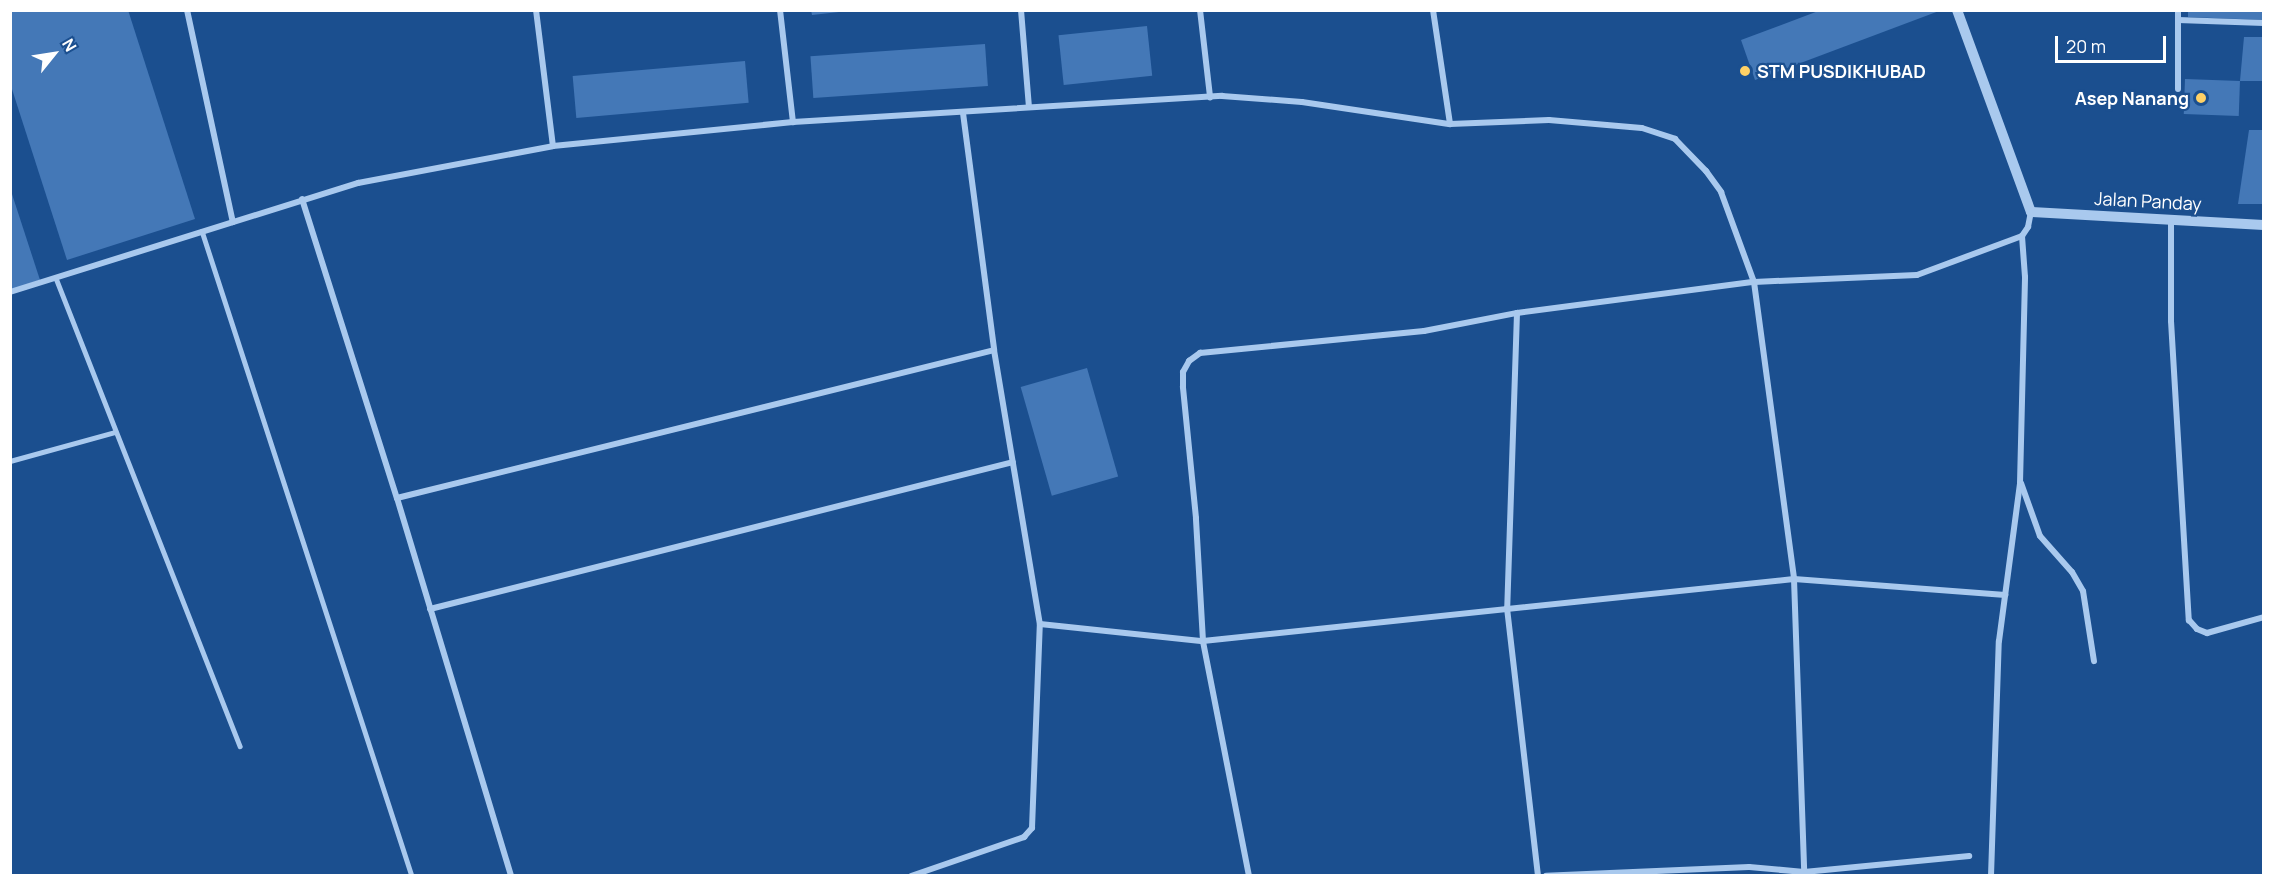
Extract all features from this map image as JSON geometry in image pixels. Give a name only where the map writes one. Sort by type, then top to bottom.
[{"type":"street","points":[[187,10],[233,222]]},
{"type":"street","points":[[536,10],[553,146]]},
{"type":"street","points":[[780,10],[793,122]]},
{"type":"street","points":[[1022,10],[1029,107]]},
{"type":"street","points":[[1200,10],[1209,97]]},
{"type":"street","points":[[1433,10],[1450,124]]},
{"type":"street","points":[[1957,10],[2031,212],[2022,236],[2025,277],[2020,483],[1999,641],[1991,876]]},
{"type":"street","points":[[2178,10],[2178,89]]},
{"type":"street","points":[[2178,20],[2264,23]]},
{"type":"street","points":[[10,292],[358,183],[553,146],[793,122],[1209,97],[1302,102],[1450,124],[1549,120],[1642,128],[1675,139],[1706,171],[1721,192],[1754,282],[1794,579],[1804,872]]},
{"type":"street","points":[[911,876],[1024,837],[1032,828],[1040,624],[994,350],[963,113]]},
{"type":"street","points":[[302,199],[397,498],[512,876]]},
{"type":"street","name":"Jalan Panday","points":[[2031,212],[2264,225]]},
{"type":"street","points":[[2171,219],[2171,321],[2189,620],[2197,629],[2207,633],[2264,617]]},
{"type":"street","points":[[1249,876],[1203,641],[1196,518],[1183,387],[1183,372],[1189,361],[1200,353],[1424,331],[1517,313],[1754,282],[1917,274],[2022,236]]},
{"type":"street","points":[[1517,313],[1507,608],[1538,876]]},
{"type":"street","points":[[397,498],[994,350]]},
{"type":"street","points":[[430,609],[1013,462]]},
{"type":"street","points":[[2020,483],[2040,537],[2072,572],[2083,591],[2094,661]]},
{"type":"street","points":[[1040,624],[1203,641],[1794,579],[2005,595]]},
{"type":"street","points":[[1546,876],[1749,867],[1804,872],[1969,856]]},
{"type":"lane","points":[[202,231],[412,876]]},
{"type":"lane","points":[[56,278],[240,746]]},
{"type":"lane","points":[[10,461],[115,432]]},
{"type":"building","points":[[10,10],[128,10],[195,219],[67,260],[10,83]]},
{"type":"building","points":[[811,10],[839,10],[839,12],[812,15]]},
{"type":"building","points":[[1821,10],[1939,11],[1755,80],[1741,40]]},
{"type":"building","points":[[2188,10],[2264,10],[2264,20],[2188,17]]},
{"type":"building","points":[[1147,26],[1152,76],[1064,85],[1058,35]]},
{"type":"building","points":[[2244,37],[2264,37],[2264,81],[2240,81]]},
{"type":"building","points":[[985,44],[988,86],[813,98],[810,56]]},
{"type":"building","points":[[745,61],[749,103],[576,118],[573,76]]},
{"type":"building","points":[[2185,79],[2240,81],[2239,116],[2184,114]]},
{"type":"building","points":[[2249,130],[2264,130],[2264,204],[2238,204]]},
{"type":"building","points":[[10,188],[40,280],[10,290]]},
{"type":"building","points":[[1087,368],[1118,477],[1052,496],[1021,387]]},
{"type":"place","name":"STM PUSDIKHUBAD","points":[[1745,71]]},
{"type":"place","name":"Asep Nanang","points":[[2201,98]]}]
